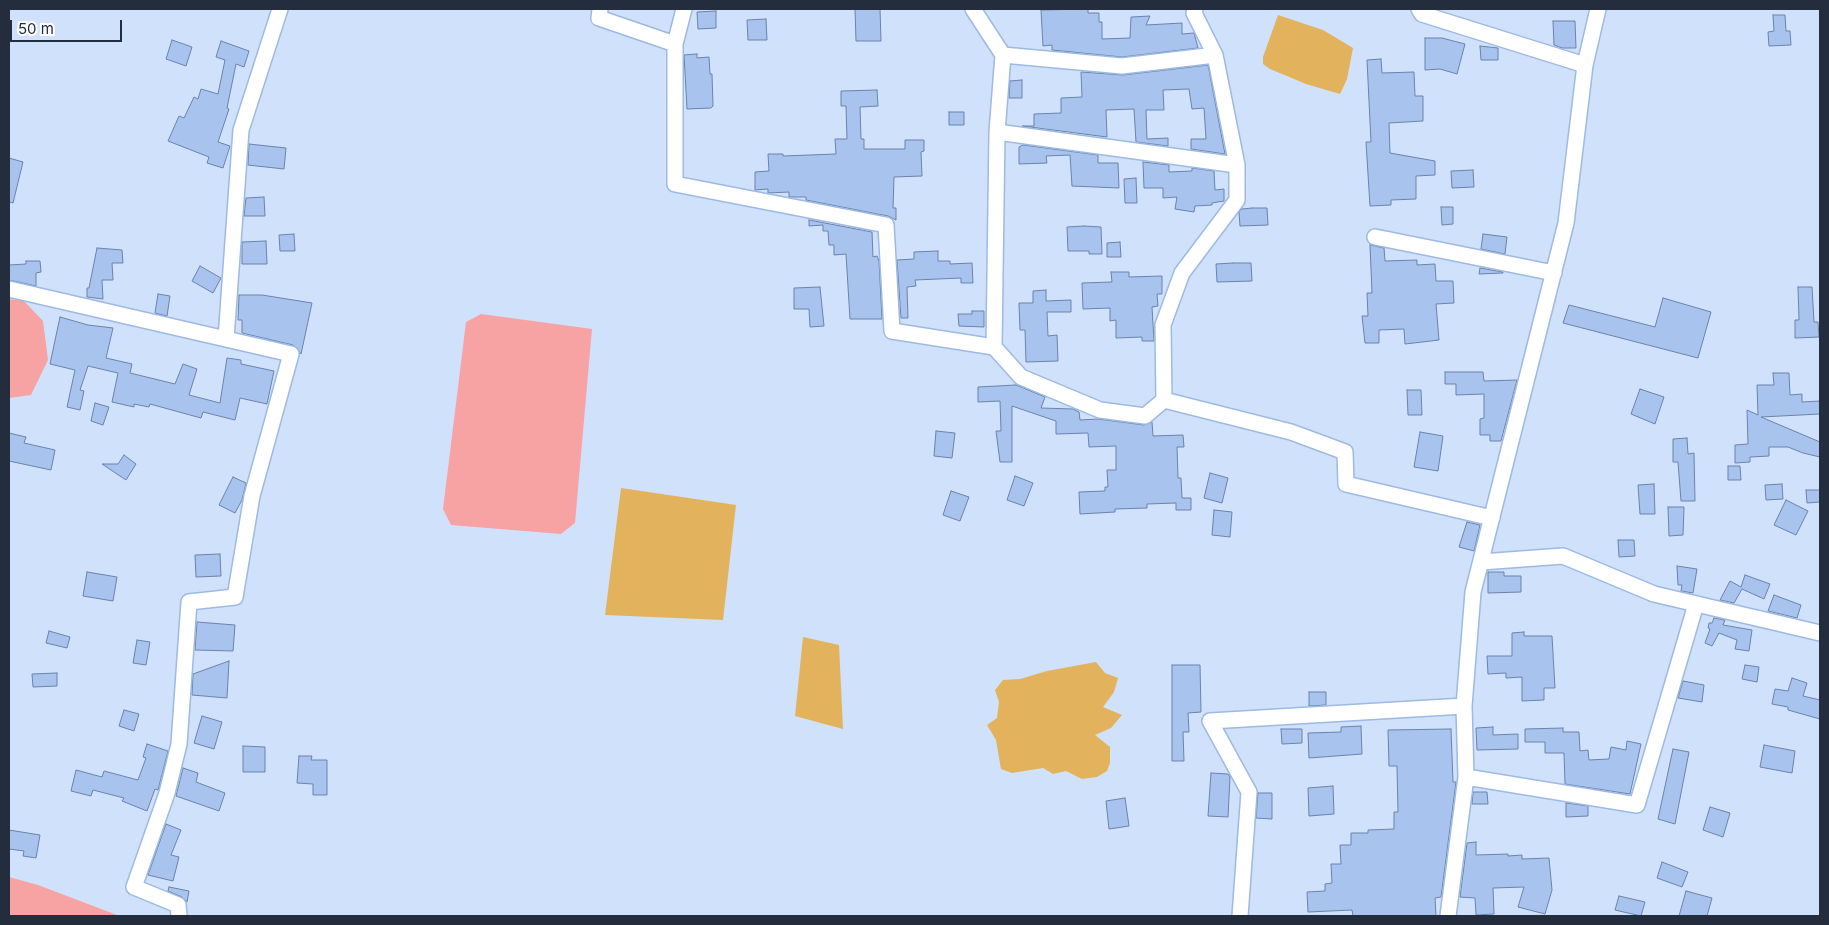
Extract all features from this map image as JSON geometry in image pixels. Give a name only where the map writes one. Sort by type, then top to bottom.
[{"type":"street","points":[[226,339],[241,130],[280,9]]},
{"type":"street","points":[[600,9],[599,18],[675,44]]},
{"type":"street","points":[[684,9],[675,44],[675,184],[886,225],[892,331],[994,347],[1021,378],[1100,410],[1145,416],[1164,400],[1164,325],[1182,273],[1237,200],[1238,164],[1215,55],[1194,13],[1195,9]]},
{"type":"street","points":[[973,9],[1003,55],[997,132],[994,347]]},
{"type":"street","points":[[1419,9],[1422,14],[1585,65]]},
{"type":"street","points":[[1448,916],[1466,777],[1464,706],[1473,592],[1566,223],[1585,65],[1598,9]]},
{"type":"street","points":[[1003,55],[1122,66],[1215,55]]},
{"type":"street","points":[[997,132],[1238,164]]},
{"type":"street","points":[[1375,237],[1554,273]]},
{"type":"street","points":[[9,289],[291,354],[252,496],[235,598],[189,602],[179,744],[167,793],[134,887],[178,906],[179,916]]},
{"type":"street","points":[[1164,400],[1291,432],[1345,452],[1346,484],[1492,518]]},
{"type":"street","points":[[1481,562],[1563,556],[1654,594],[1820,634]]},
{"type":"street","points":[[1466,777],[1637,805],[1696,604]]},
{"type":"street","points":[[1240,916],[1249,792],[1210,721],[1464,706]]},
{"type":"shaded area","points":[[1278,15],[1323,30],[1353,48],[1347,79],[1340,94],[1306,84],[1270,69],[1263,64],[1263,57]]},
{"type":"shaded area","points":[[9,299],[24,301],[43,321],[48,360],[31,395],[9,398]]},
{"type":"shaded area","points":[[481,314],[592,329],[575,523],[561,534],[451,525],[443,509],[466,322]]},
{"type":"shaded area","points":[[621,488],[736,505],[723,620],[605,615]]},
{"type":"shaded area","points":[[803,637],[839,645],[843,729],[795,716]]},
{"type":"shaded area","points":[[1096,662],[1105,673],[1118,678],[1114,692],[1103,707],[1122,715],[1111,728],[1095,735],[1110,747],[1110,763],[1107,771],[1097,777],[1082,779],[1066,771],[1053,774],[1043,768],[1012,773],[1001,769],[996,740],[987,725],[997,718],[999,702],[995,690],[1003,680],[1020,679],[1047,671]]},
{"type":"shaded area","points":[[9,877],[38,885],[117,915],[9,916]]},
{"type":"building","points":[[855,9],[880,9],[881,41],[856,41]]},
{"type":"building","points":[[1088,9],[1088,13],[1099,13],[1099,22],[1102,22],[1102,39],[1130,38],[1131,17],[1150,16],[1146,25],[1182,23],[1182,34],[1194,33],[1198,48],[1122,57],[1052,50],[1052,45],[1043,46],[1041,10]]},
{"type":"building","points":[[716,11],[716,28],[698,29],[697,12]]},
{"type":"building","points":[[1773,15],[1785,15],[1786,31],[1790,31],[1791,45],[1769,46],[1768,32],[1774,31]]},
{"type":"building","points":[[766,19],[767,40],[748,40],[747,20]]},
{"type":"building","points":[[1553,21],[1575,21],[1576,48],[1562,48],[1554,45]]},
{"type":"building","points":[[1425,38],[1442,38],[1465,44],[1457,74],[1440,69],[1425,70]]},
{"type":"building","points":[[172,40],[192,47],[186,66],[166,59]]},
{"type":"building","points":[[221,41],[249,51],[244,67],[236,64],[227,108],[229,109],[218,142],[230,146],[223,168],[207,163],[209,157],[168,141],[179,116],[184,118],[194,97],[198,99],[201,89],[218,94],[225,60],[216,57]]},
{"type":"building","points":[[1480,46],[1498,48],[1498,60],[1481,60]]},
{"type":"building","points":[[697,54],[697,58],[709,57],[710,74],[712,74],[713,106],[711,108],[687,109],[684,55]]},
{"type":"building","points":[[1381,59],[1382,73],[1414,72],[1415,96],[1423,96],[1423,121],[1389,123],[1390,153],[1435,161],[1435,175],[1416,176],[1416,199],[1391,200],[1391,205],[1370,206],[1366,142],[1371,142],[1367,60]]},
{"type":"building","points":[[1208,65],[1225,154],[1191,149],[1191,139],[1206,139],[1204,108],[1192,109],[1189,89],[1163,90],[1164,110],[1146,110],[1147,139],[1168,138],[1168,146],[1136,142],[1134,109],[1106,110],[1107,137],[1022,126],[1034,126],[1034,114],[1061,113],[1061,98],[1082,97],[1081,72],[1123,75]]},
{"type":"building","points":[[1022,80],[1022,98],[1009,98],[1010,81]]},
{"type":"building","points":[[877,90],[878,106],[860,107],[861,139],[864,139],[864,149],[905,149],[905,140],[924,140],[924,151],[921,152],[922,176],[894,177],[893,208],[896,208],[896,220],[888,216],[806,200],[806,197],[789,197],[789,192],[768,193],[768,189],[755,190],[755,172],[769,171],[768,154],[783,154],[783,156],[836,154],[835,139],[847,139],[846,106],[841,106],[841,91]]},
{"type":"building","points":[[949,112],[964,112],[964,125],[949,125]]},
{"type":"building","points":[[249,144],[286,148],[284,169],[248,165]]},
{"type":"building","points":[[1023,145],[1098,155],[1098,163],[1118,163],[1119,188],[1072,186],[1070,155],[1046,156],[1047,163],[1019,164],[1019,147]]},
{"type":"building","points":[[9,158],[23,162],[13,203],[9,202]]},
{"type":"building","points":[[1143,162],[1169,165],[1169,172],[1192,171],[1192,168],[1214,171],[1215,190],[1224,189],[1224,201],[1212,203],[1212,205],[1195,206],[1194,212],[1175,209],[1177,197],[1163,198],[1163,188],[1144,188]]},
{"type":"building","points":[[1473,170],[1474,187],[1452,188],[1451,171]]},
{"type":"building","points":[[1136,178],[1137,203],[1125,203],[1124,179]]},
{"type":"building","points":[[264,197],[265,216],[244,216],[246,198]]},
{"type":"building","points":[[1441,207],[1453,207],[1453,224],[1442,225]]},
{"type":"building","points":[[1267,208],[1268,225],[1240,226],[1239,212],[1242,209]]},
{"type":"building","points":[[809,220],[872,232],[873,257],[877,256],[879,261],[882,319],[850,319],[846,254],[834,255],[834,245],[829,245],[828,231],[823,231],[823,225],[809,226]]},
{"type":"building","points":[[1067,227],[1101,227],[1102,254],[1089,254],[1089,251],[1068,251]]},
{"type":"building","points":[[294,234],[295,251],[280,251],[279,235]]},
{"type":"building","points":[[1483,234],[1507,237],[1505,254],[1481,249]]},
{"type":"building","points":[[266,241],[267,264],[242,264],[242,242]]},
{"type":"building","points":[[1120,242],[1121,257],[1107,257],[1107,243]]},
{"type":"building","points":[[1370,245],[1384,248],[1385,261],[1417,260],[1417,265],[1435,264],[1436,281],[1453,281],[1454,303],[1436,304],[1439,340],[1405,344],[1404,329],[1379,330],[1379,343],[1365,343],[1362,316],[1368,316],[1367,293],[1372,293]]},
{"type":"building","points":[[97,248],[122,250],[123,263],[112,263],[113,280],[102,280],[103,299],[87,297],[87,288],[89,288]]},
{"type":"building","points":[[938,251],[938,261],[950,261],[950,264],[972,263],[973,283],[961,283],[961,278],[915,280],[916,286],[907,287],[908,318],[901,318],[897,260],[914,259],[914,252]]},
{"type":"building","points":[[26,261],[40,261],[41,272],[36,273],[36,286],[9,280],[9,265],[26,264]]},
{"type":"building","points":[[1251,263],[1252,281],[1217,282],[1216,264]]},
{"type":"building","points":[[200,266],[221,278],[213,293],[192,281]]},
{"type":"building","points":[[1480,268],[1503,272],[1503,273],[1479,274]]},
{"type":"building","points":[[1111,272],[1129,272],[1129,277],[1162,276],[1162,294],[1157,294],[1158,306],[1152,307],[1154,341],[1142,341],[1142,337],[1116,338],[1116,320],[1110,321],[1110,308],[1083,309],[1082,283],[1112,282]]},
{"type":"building","points":[[820,287],[824,326],[810,327],[809,309],[794,309],[794,288]]},
{"type":"building","points":[[1798,287],[1812,287],[1814,322],[1818,322],[1819,337],[1795,338],[1795,320],[1799,320]]},
{"type":"building","points":[[1046,290],[1046,301],[1071,300],[1071,312],[1047,312],[1048,336],[1057,335],[1058,361],[1026,362],[1025,330],[1020,330],[1019,303],[1033,303],[1033,291]]},
{"type":"building","points":[[158,294],[170,296],[167,316],[155,313]]},
{"type":"building","points":[[239,295],[262,295],[312,303],[301,354],[293,345],[242,333],[242,320],[238,320]]},
{"type":"building","points":[[1663,298],[1711,312],[1698,358],[1563,323],[1569,305],[1655,327]]},
{"type":"building","points":[[972,311],[984,311],[984,327],[959,326],[958,314],[972,314]]},
{"type":"building","points":[[60,317],[88,325],[113,328],[106,358],[132,364],[130,373],[175,384],[183,364],[197,369],[189,395],[220,403],[227,358],[241,360],[241,364],[274,371],[267,404],[240,398],[235,420],[203,412],[201,418],[150,404],[149,407],[134,404],[134,407],[112,402],[118,373],[88,366],[80,390],[84,391],[80,410],[67,407],[75,370],[50,364]]},
{"type":"building","points":[[1445,372],[1483,372],[1484,381],[1517,380],[1501,441],[1490,441],[1490,435],[1480,435],[1480,419],[1484,418],[1484,394],[1456,395],[1456,384],[1445,384]]},
{"type":"building","points":[[1773,373],[1789,373],[1790,395],[1802,394],[1802,402],[1820,401],[1820,414],[1761,417],[1820,442],[1820,457],[1788,447],[1769,447],[1769,456],[1750,457],[1750,462],[1735,463],[1735,445],[1748,444],[1747,410],[1758,415],[1757,385],[1774,385]]},
{"type":"building","points":[[1016,385],[1045,397],[1041,408],[1073,409],[1079,412],[1080,420],[1098,419],[1144,425],[1152,422],[1153,436],[1183,435],[1184,447],[1177,447],[1178,478],[1181,478],[1182,498],[1191,498],[1191,510],[1176,510],[1176,503],[1147,504],[1147,508],[1115,509],[1115,512],[1080,514],[1079,492],[1105,491],[1105,487],[1108,487],[1107,470],[1116,470],[1116,446],[1089,447],[1088,433],[1056,434],[1056,421],[1012,406],[1012,462],[1000,462],[996,431],[1001,431],[1000,401],[978,402],[978,387]]},
{"type":"building","points":[[1640,389],[1664,397],[1655,424],[1631,414]]},
{"type":"building","points":[[1407,390],[1421,390],[1422,415],[1408,415]]},
{"type":"building","points":[[95,403],[109,407],[103,425],[91,421]]},
{"type":"building","points":[[936,431],[955,433],[952,458],[934,456]]},
{"type":"building","points":[[1420,432],[1443,436],[1438,471],[1414,467]]},
{"type":"building","points":[[9,433],[26,437],[24,443],[55,450],[51,470],[9,461]]},
{"type":"building","points":[[1687,438],[1688,454],[1694,453],[1695,501],[1681,501],[1678,462],[1673,462],[1673,439]]},
{"type":"building","points":[[124,455],[136,464],[126,480],[102,464],[118,464]]},
{"type":"building","points":[[1728,466],[1740,466],[1741,480],[1728,480]]},
{"type":"building","points":[[1210,473],[1228,478],[1222,503],[1204,498]]},
{"type":"building","points":[[1015,476],[1033,483],[1024,506],[1007,500]]},
{"type":"building","points":[[233,477],[246,483],[242,500],[235,513],[219,505]]},
{"type":"building","points":[[1654,484],[1655,514],[1640,514],[1638,485]]},
{"type":"building","points":[[1782,484],[1783,499],[1766,500],[1765,485]]},
{"type":"building","points":[[1806,490],[1820,490],[1820,502],[1807,503]]},
{"type":"building","points":[[951,491],[969,497],[960,521],[943,515]]},
{"type":"building","points":[[1786,500],[1808,511],[1796,535],[1774,525]]},
{"type":"building","points":[[1668,507],[1684,507],[1683,535],[1669,536]]},
{"type":"building","points":[[1214,510],[1232,512],[1230,537],[1212,535]]},
{"type":"building","points":[[1467,522],[1480,525],[1474,551],[1459,547]]},
{"type":"building","points":[[1618,540],[1634,540],[1635,556],[1619,557]]},
{"type":"building","points":[[220,554],[221,576],[196,577],[195,555]]},
{"type":"building","points":[[1677,566],[1697,569],[1693,593],[1681,591],[1682,585],[1678,585]]},
{"type":"building","points":[[87,572],[117,577],[113,601],[83,596]]},
{"type":"building","points":[[1488,572],[1504,572],[1504,576],[1521,576],[1521,592],[1488,593]]},
{"type":"building","points":[[1745,575],[1770,584],[1764,599],[1742,589],[1734,603],[1720,600],[1730,581],[1741,587]]},
{"type":"building","points":[[1774,595],[1801,605],[1797,618],[1768,611]]},
{"type":"building","points":[[1714,618],[1725,620],[1723,625],[1752,630],[1749,651],[1735,649],[1737,640],[1719,633],[1712,646],[1705,643],[1710,629],[1708,628],[1709,623],[1712,623]]},
{"type":"building","points":[[197,622],[235,625],[233,651],[195,650]]},
{"type":"building","points":[[49,631],[70,637],[67,648],[46,643]]},
{"type":"building","points":[[1524,632],[1524,636],[1552,636],[1555,688],[1544,688],[1544,700],[1522,701],[1522,677],[1506,678],[1506,673],[1488,674],[1487,656],[1512,656],[1512,633]]},
{"type":"building","points":[[137,640],[150,642],[146,665],[133,663]]},
{"type":"building","points":[[229,661],[227,698],[192,695],[193,674]]},
{"type":"building","points":[[1172,665],[1200,665],[1201,712],[1188,713],[1189,732],[1183,732],[1184,761],[1172,761]]},
{"type":"building","points":[[1745,665],[1759,667],[1757,682],[1742,679]]},
{"type":"building","points":[[57,673],[57,686],[33,687],[32,674]]},
{"type":"building","points":[[1792,678],[1807,683],[1803,696],[1820,700],[1820,719],[1788,710],[1788,707],[1772,704],[1775,689],[1788,691]]},
{"type":"building","points":[[1683,681],[1704,685],[1702,702],[1678,698]]},
{"type":"building","points":[[1309,692],[1326,692],[1326,705],[1309,706]]},
{"type":"building","points":[[124,710],[139,714],[134,731],[119,726]]},
{"type":"building","points":[[202,716],[222,722],[214,749],[194,743]]},
{"type":"building","points":[[1361,726],[1362,754],[1309,758],[1308,733],[1341,732],[1341,727]]},
{"type":"building","points":[[1493,727],[1493,735],[1518,734],[1518,749],[1477,750],[1476,728]]},
{"type":"building","points":[[1563,728],[1563,732],[1579,732],[1580,751],[1588,750],[1589,760],[1609,759],[1611,747],[1626,750],[1627,741],[1641,744],[1630,794],[1565,784],[1564,753],[1545,753],[1545,742],[1525,742],[1525,729]]},
{"type":"building","points":[[1281,729],[1302,729],[1302,743],[1282,744]]},
{"type":"building","points":[[1451,729],[1453,782],[1456,782],[1441,897],[1435,898],[1436,916],[1353,916],[1352,910],[1308,912],[1307,892],[1325,891],[1325,884],[1332,883],[1331,864],[1341,864],[1340,845],[1351,845],[1351,833],[1368,833],[1368,830],[1394,829],[1394,812],[1398,812],[1397,766],[1389,766],[1388,730]]},
{"type":"building","points":[[147,744],[168,751],[158,790],[155,789],[147,811],[122,801],[124,798],[93,790],[91,796],[71,791],[76,770],[102,777],[104,771],[138,780],[146,758],[143,757]]},
{"type":"building","points":[[1764,745],[1795,751],[1792,773],[1760,767]]},
{"type":"building","points":[[243,746],[265,747],[265,772],[243,772]]},
{"type":"building","points":[[1673,749],[1689,752],[1675,824],[1658,819]]},
{"type":"building","points":[[299,756],[312,756],[311,760],[327,760],[327,795],[313,795],[313,784],[297,783]]},
{"type":"building","points":[[183,768],[198,773],[196,782],[225,793],[219,811],[176,796]]},
{"type":"building","points":[[1211,773],[1228,774],[1230,777],[1228,817],[1208,816]]},
{"type":"building","points":[[1333,786],[1334,814],[1309,816],[1308,788]]},
{"type":"building","points":[[1473,792],[1487,792],[1488,804],[1472,804]]},
{"type":"building","points":[[1258,793],[1272,793],[1272,819],[1256,818]]},
{"type":"building","points":[[1125,798],[1129,826],[1109,829],[1106,801]]},
{"type":"building","points":[[1566,803],[1588,806],[1588,816],[1566,817]]},
{"type":"building","points":[[1710,807],[1730,813],[1723,837],[1703,830]]},
{"type":"building","points":[[166,824],[181,830],[171,855],[179,857],[173,881],[148,875]]},
{"type":"building","points":[[9,830],[40,835],[36,858],[23,856],[24,851],[9,849]]},
{"type":"building","points":[[1476,842],[1476,855],[1508,854],[1508,856],[1522,855],[1522,859],[1549,858],[1552,890],[1545,914],[1518,907],[1524,887],[1493,888],[1494,914],[1476,915],[1475,898],[1460,897],[1467,843]]},
{"type":"building","points":[[1662,862],[1688,872],[1682,887],[1657,878]]},
{"type":"building","points":[[169,887],[189,891],[187,902],[182,897],[168,891]]},
{"type":"building","points":[[1686,891],[1712,898],[1707,916],[1679,916]]},
{"type":"building","points":[[1619,896],[1645,902],[1641,916],[1615,910]]}]
